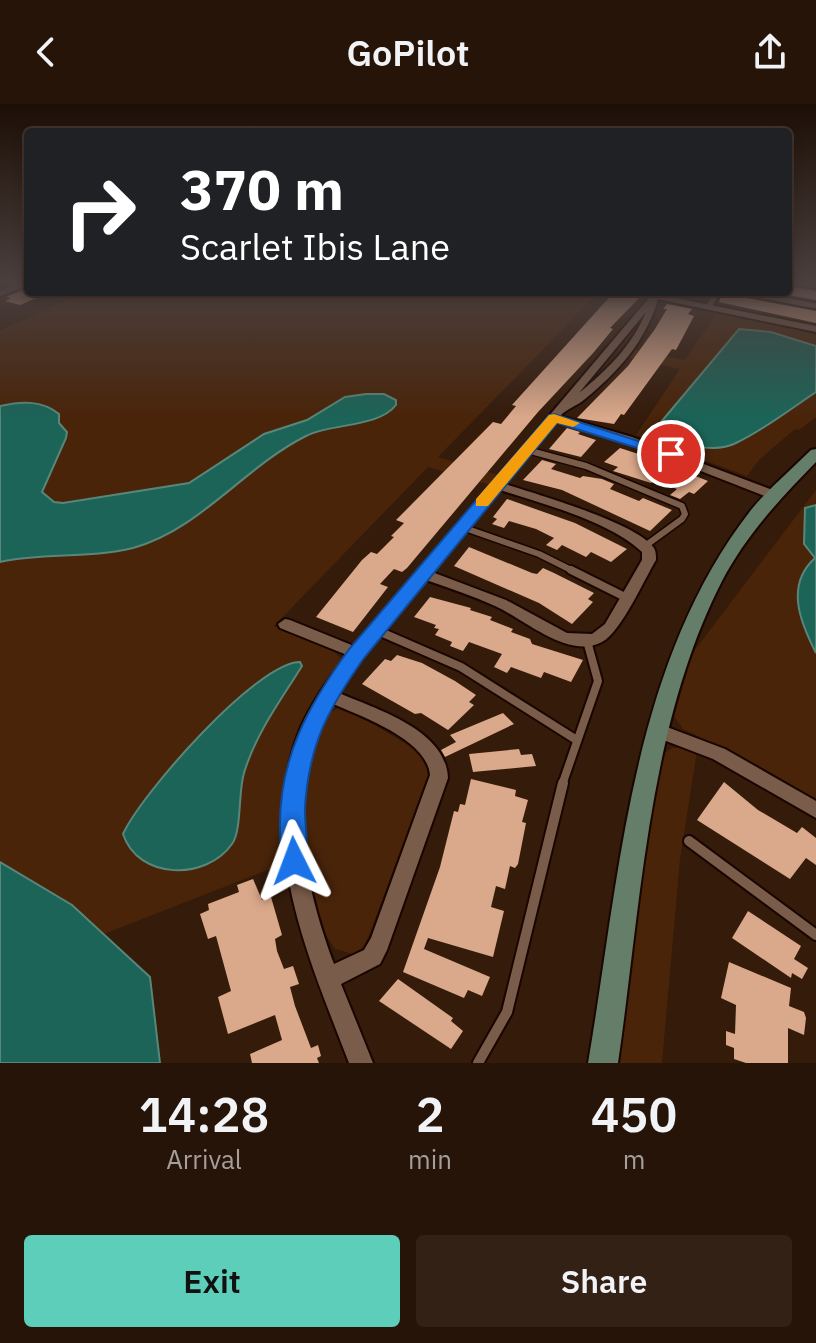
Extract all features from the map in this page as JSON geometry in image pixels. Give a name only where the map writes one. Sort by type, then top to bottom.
[{"type":"main road","points":[[603,1063],[640,810],[659,731],[700,610],[725,561],[774,495],[816,453]]},
{"type":"street","points":[[361,1063],[306,912],[294,861],[292,821],[296,772],[308,731],[327,694],[357,653],[627,328]]},
{"type":"street","points":[[554,418],[593,388],[629,349],[643,328]]},
{"type":"street","points":[[554,418],[628,439],[774,495]]},
{"type":"street","points":[[424,574],[501,603],[564,638],[587,641],[597,638],[610,627],[650,556],[645,546],[634,537],[573,510],[497,485]]},
{"type":"street","points":[[285,624],[357,653]]},
{"type":"street","points":[[327,694],[371,714],[420,742],[432,752],[438,764],[439,778],[380,943],[372,957],[329,978]]},
{"type":"street","points":[[659,731],[719,754],[816,810]]},
{"type":"lane","points":[[527,450],[586,466],[682,506],[685,514],[682,519],[645,546]]},
{"type":"lane","points":[[462,527],[539,554],[625,597]]},
{"type":"lane","points":[[376,630],[461,667],[575,739]]},
{"type":"lane","points":[[478,1063],[507,1012],[549,832],[575,739],[598,681],[587,641]]},
{"type":"lane","points":[[689,841],[816,935]]},
{"type":"shaded area","points":[[564,328],[438,457],[498,475],[490,485],[428,467],[274,626],[334,651],[341,659],[308,711],[292,753],[282,818],[283,864],[104,934],[72,905],[0,862],[0,330]]},
{"type":"shaded area","points":[[706,328],[792,328],[816,335],[816,417],[799,430],[795,429],[759,460],[747,476],[636,435],[680,369],[626,357],[632,349],[685,360]]},
{"type":"shaded area","points":[[816,490],[816,800],[750,761],[683,729],[674,716],[691,655]]},
{"type":"shaded area","points":[[338,709],[358,715],[423,754],[429,773],[370,933],[363,947],[353,954],[335,949],[323,928],[314,905],[304,851],[304,796],[313,748],[323,719]]},
{"type":"shaded area","points":[[672,748],[697,751],[680,859],[662,1063],[617,1063],[639,873],[662,755]]},
{"type":"water","points":[[739,329],[771,332],[816,346],[816,392],[757,432],[727,446],[706,448],[666,435],[659,429],[661,422]]},
{"type":"water","points":[[384,394],[396,400],[396,405],[378,418],[306,436],[262,464],[180,527],[157,539],[116,551],[0,562],[0,406],[31,403],[46,406],[59,414],[59,423],[67,432],[66,438],[42,492],[54,502],[63,503],[189,483],[264,434],[307,420],[345,397]]},
{"type":"water","points":[[816,505],[816,653],[801,616],[798,592],[800,580],[815,558],[804,544],[805,508]]},
{"type":"water","points":[[300,662],[302,666],[249,758],[242,781],[237,830],[232,844],[206,865],[190,869],[157,867],[143,860],[131,849],[123,834],[152,790],[230,706],[257,683],[281,668]]},
{"type":"water","points":[[0,862],[72,905],[150,977],[160,1063],[0,1063]]},
{"type":"building","points":[[582,328],[613,329],[538,412],[407,568],[402,572],[394,569],[380,584],[388,587],[353,632],[316,617],[362,560],[371,552],[377,554],[394,537],[391,536],[404,523],[396,520],[493,422],[501,424],[516,406],[512,405]]},
{"type":"building","points":[[688,328],[676,350],[672,349],[624,415],[621,414],[614,424],[577,418],[628,366],[655,329]]},
{"type":"building","points":[[567,428],[596,440],[581,457],[549,449]]},
{"type":"building","points":[[620,448],[708,481],[694,494],[689,492],[680,499],[670,495],[677,489],[654,480],[651,483],[613,471],[618,467],[604,462]]},
{"type":"building","points":[[542,460],[556,464],[551,469],[580,478],[602,479],[614,484],[610,489],[672,510],[650,531],[562,490],[523,480]]},
{"type":"building","points":[[507,499],[575,523],[627,549],[611,562],[591,552],[586,557],[562,545],[557,550],[546,545],[554,538],[536,529],[509,521],[504,528],[492,524],[497,519],[493,517]]},
{"type":"building","points":[[469,547],[532,573],[537,574],[543,568],[594,593],[588,599],[593,602],[572,624],[539,603],[454,566]]},
{"type":"building","points":[[430,597],[471,608],[513,629],[511,632],[530,639],[532,644],[583,660],[571,682],[544,672],[541,678],[511,667],[507,673],[494,667],[502,654],[469,642],[463,651],[450,646],[452,642],[435,635],[439,629],[434,628],[436,625],[414,617]]},
{"type":"building","points":[[397,655],[422,663],[455,681],[476,695],[469,702],[474,705],[448,730],[362,684],[385,659],[391,661]]},
{"type":"building","points":[[503,713],[514,724],[445,757],[441,750],[456,742],[450,735]]},
{"type":"building","points":[[519,749],[521,755],[532,754],[536,766],[473,772],[469,754]]},
{"type":"building","points":[[471,779],[516,790],[515,796],[528,800],[522,822],[526,823],[518,864],[515,868],[510,866],[505,889],[496,886],[491,907],[504,911],[493,957],[428,938],[424,949],[490,977],[482,996],[468,990],[464,998],[403,972],[440,867],[454,811],[458,812],[460,804],[465,805]]},
{"type":"building","points":[[724,782],[758,810],[797,833],[802,827],[816,838],[816,865],[806,858],[790,879],[697,820]]},
{"type":"building","points":[[253,879],[262,900],[271,897],[282,935],[275,939],[277,951],[284,969],[293,966],[299,984],[290,987],[295,1006],[311,1048],[318,1045],[319,1063],[252,1063],[250,1054],[282,1040],[275,1015],[228,1034],[218,997],[231,991],[216,936],[208,939],[200,914],[209,910],[208,904],[239,892],[237,885]]},
{"type":"building","points":[[748,911],[801,946],[794,959],[808,968],[802,979],[792,973],[791,978],[732,938]]},
{"type":"building","points":[[729,962],[791,988],[789,1006],[804,1012],[806,1018],[804,1035],[788,1028],[788,1063],[746,1063],[734,1059],[734,1048],[726,1045],[726,1031],[735,1034],[736,1005],[721,998]]},
{"type":"building","points":[[398,979],[453,1018],[451,1021],[463,1031],[451,1049],[379,1001]]},
{"type":"slow traffic","points":[[482,503],[554,418],[573,423]]},
{"type":"route","points":[[294,861],[292,821],[296,772],[308,731],[327,694],[357,653],[554,418],[671,454]]}]
